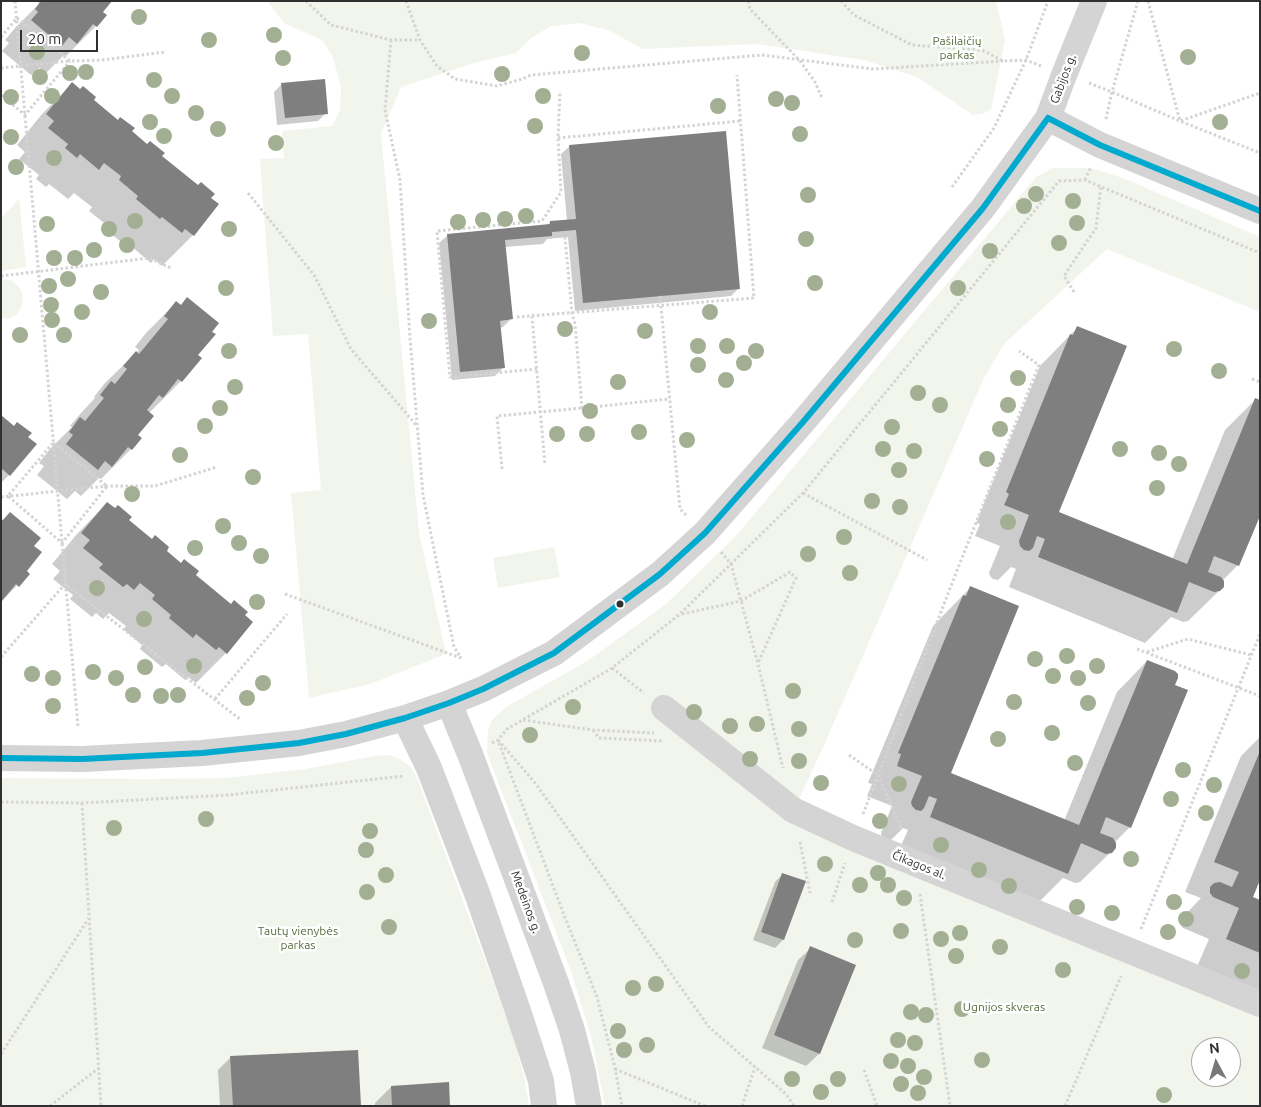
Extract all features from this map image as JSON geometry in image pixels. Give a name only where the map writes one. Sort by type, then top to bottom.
[{"type":"street","name":"Gabijos g.","points":[[1,758],[82,759],[202,753],[299,743],[346,734],[405,718],[450,703],[483,689],[554,653],[660,574],[705,533],[803,422],[983,208],[1048,118],[1094,1]]},
{"type":"street","points":[[1048,118],[1100,145],[1260,211]]},
{"type":"street","name":"Medeinos g.","points":[[450,703],[556,982],[572,1030],[589,1106]]},
{"type":"street","name":"Čikagos al.","points":[[664,708],[794,810],[854,838],[1260,1004]]},
{"type":"street","points":[[405,718],[429,768],[478,896],[541,1081],[544,1106]]},
{"type":"path","points":[[15,1],[78,726]]},
{"type":"path","points":[[306,1],[330,25],[392,40],[420,40]]},
{"type":"path","points":[[406,1],[420,40],[436,66],[455,79],[496,86],[531,75],[752,56],[873,69],[1026,60]]},
{"type":"path","points":[[748,1],[750,8],[800,61],[815,82],[822,98]]},
{"type":"path","points":[[841,1],[854,15],[912,45],[982,50],[1003,61]]},
{"type":"path","points":[[952,187],[994,128],[1026,60],[1048,1]]},
{"type":"path","points":[[1138,1],[1112,92],[1260,153]]},
{"type":"path","points":[[1148,1],[1180,121]]},
{"type":"path","points":[[1,37],[17,18]]},
{"type":"path","points":[[17,18],[70,61]]},
{"type":"path","points":[[285,594],[462,658],[454,647],[423,495],[410,338],[400,180],[385,110],[392,40]]},
{"type":"path","points":[[1,68],[70,61],[102,60],[165,52]]},
{"type":"path","points":[[25,115],[70,61]]},
{"type":"path","points":[[517,317],[754,298],[737,75]]},
{"type":"path","points":[[537,369],[450,377],[437,230],[542,221],[561,192],[558,138],[560,91]]},
{"type":"path","points":[[1180,121],[1260,93]]},
{"type":"path","points":[[1,95],[25,115]]},
{"type":"path","points":[[558,138],[740,122]]},
{"type":"path","points":[[1085,180],[1260,253]]},
{"type":"path","points":[[1074,292],[1064,276],[1096,228],[1100,186]]},
{"type":"path","points":[[248,193],[314,275],[351,349],[418,427]]},
{"type":"path","points":[[565,237],[582,408]]},
{"type":"path","points":[[1,276],[149,258],[172,268]]},
{"type":"path","points":[[660,296],[680,509]]},
{"type":"path","points":[[532,316],[545,465]]},
{"type":"path","points":[[832,902],[878,775],[1039,365],[1019,351]]},
{"type":"path","points":[[1252,379],[1260,382]]},
{"type":"path","points":[[502,469],[497,416],[670,399]]},
{"type":"path","points":[[53,443],[107,486]]},
{"type":"path","points":[[8,496],[53,443]]},
{"type":"path","points":[[1,497],[107,486],[155,486],[217,467]]},
{"type":"path","points":[[62,543],[107,486]]},
{"type":"path","points":[[804,493],[927,560]]},
{"type":"path","points":[[8,496],[62,543]]},
{"type":"path","points":[[680,614],[741,601],[790,572],[796,578],[758,664],[741,601],[731,564]]},
{"type":"path","points":[[1,657],[65,584]]},
{"type":"path","points":[[65,584],[241,720]]},
{"type":"path","points":[[214,699],[287,614]]},
{"type":"path","points":[[1064,1106],[1132,952],[1260,634]]},
{"type":"path","points":[[1147,652],[1188,639],[1251,655]]},
{"type":"path","points":[[1138,649],[1260,696]]},
{"type":"path","points":[[612,668],[664,708]]},
{"type":"path","points":[[523,720],[593,730],[661,734]]},
{"type":"path","points":[[593,730],[599,738],[664,741]]},
{"type":"path","points":[[622,1106],[615,1068],[597,997],[498,740],[536,784],[709,1027],[786,1094],[794,1106]]},
{"type":"path","points":[[849,755],[878,775],[915,863],[950,1106]]},
{"type":"path","points":[[82,803],[101,1106]]},
{"type":"path","points":[[1,1054],[89,917]]},
{"type":"path","points":[[742,1106],[755,1067]]},
{"type":"path","points":[[50,1106],[99,1068]]},
{"type":"path","points":[[615,1068],[705,1106]]},
{"type":"path","points":[[864,1070],[877,1106]]},
{"type":"green space","name":"Pašilaičių parkas","points":[[267,1],[996,1],[1005,40],[991,110],[973,115],[917,77],[864,60],[757,44],[643,49],[608,30],[579,23],[551,26],[531,38],[516,53],[474,63],[401,87],[381,134],[419,532],[446,654],[370,684],[309,698],[291,493],[321,490],[308,334],[273,336],[260,159],[284,158],[282,131],[332,126],[340,111],[341,87],[333,57],[322,40],[284,23]]},
{"type":"green space","name":"Ugnijos skveras","points":[[1053,168],[1091,168],[1123,178],[1260,237],[1260,312],[1107,249],[1004,344],[983,380],[794,810],[1260,1004],[1260,1106],[605,1106],[591,1036],[571,971],[487,753],[488,730],[492,720],[506,707],[589,660],[666,604],[736,536],[1036,177]]},
{"type":"green space","points":[[19,199],[26,267],[1,271],[1,218]]},
{"type":"green space","points":[[1,279],[13,281],[20,288],[23,297],[22,306],[17,314],[8,319],[1,318]]},
{"type":"green space","points":[[554,547],[560,577],[498,588],[493,558]]},
{"type":"green space","name":"Tautų vienybės parkas","points":[[389,755],[410,766],[417,778],[511,1029],[524,1076],[529,1106],[1,1106],[1,778],[226,778],[305,769]]},
{"type":"building","points":[[41,1],[112,1],[103,12],[107,15],[97,27],[93,24],[77,44],[69,37],[62,46],[31,20],[38,12],[35,9]]},
{"type":"building","points":[[325,79],[328,114],[285,118],[281,83]]},
{"type":"building","points":[[72,82],[80,89],[83,86],[96,97],[94,100],[118,120],[120,117],[135,128],[132,131],[147,144],[150,141],[165,153],[162,156],[198,185],[201,182],[215,194],[211,198],[219,204],[194,236],[185,229],[182,233],[162,217],[160,219],[136,199],[138,196],[119,180],[121,176],[104,163],[99,170],[80,154],[77,158],[65,148],[68,144],[48,128],[54,121],[46,114]]},
{"type":"building","points":[[726,131],[740,289],[583,303],[576,230],[552,232],[552,236],[505,240],[513,319],[500,321],[505,368],[460,372],[447,234],[550,224],[550,221],[576,219],[569,145]]},
{"type":"building","points":[[187,297],[219,323],[212,332],[216,334],[198,355],[202,358],[182,382],[178,379],[163,398],[159,395],[147,410],[154,416],[138,435],[142,438],[132,450],[128,447],[112,467],[105,461],[98,470],[66,444],[73,435],[69,432],[80,417],[85,421],[104,398],[100,395],[111,381],[115,384],[127,369],[123,366],[136,351],[139,354],[168,319],[164,316],[176,301],[181,305]]},
{"type":"building","points":[[1077,326],[1127,346],[1059,512],[1187,564],[1255,398],[1260,400],[1260,516],[1239,566],[1214,556],[1208,572],[1221,577],[1224,581],[1224,587],[1220,591],[1214,592],[1189,582],[1177,613],[1038,557],[1045,539],[1037,536],[1033,548],[1029,551],[1024,550],[1020,546],[1019,541],[1029,515],[1004,505],[1009,494],[1006,492],[1070,334],[1073,335]]},
{"type":"building","points":[[1,415],[14,426],[17,422],[32,433],[28,437],[37,444],[10,476],[1,468]]},
{"type":"building","points":[[107,502],[115,508],[118,505],[132,517],[129,520],[152,539],[155,535],[169,547],[167,551],[181,563],[184,559],[199,571],[196,575],[231,604],[234,600],[248,612],[245,615],[253,622],[227,654],[219,647],[216,650],[196,634],[193,638],[169,618],[171,615],[152,599],[155,595],[140,583],[134,590],[127,584],[123,587],[99,568],[103,564],[83,548],[90,540],[81,533]]},
{"type":"building","points":[[10,512],[41,538],[34,546],[42,552],[27,571],[30,574],[19,587],[16,584],[1,602],[1,519],[3,520]]},
{"type":"building","points":[[970,586],[1019,606],[951,773],[1079,825],[1147,660],[1175,671],[1178,674],[1178,678],[1175,685],[1188,690],[1131,828],[1106,817],[1100,833],[1113,838],[1116,848],[1112,853],[1106,854],[1081,843],[1068,874],[930,817],[937,799],[929,796],[924,808],[921,811],[916,810],[911,802],[922,776],[897,766],[901,754],[898,753],[963,595],[966,596]]},
{"type":"building","points":[[1260,751],[1260,880],[1253,897],[1260,900],[1260,953],[1226,939],[1239,908],[1213,897],[1210,893],[1210,887],[1214,883],[1220,882],[1232,887],[1239,872],[1214,862]]},
{"type":"building","points":[[782,873],[806,881],[784,940],[761,932]]},
{"type":"building","points":[[810,946],[856,965],[820,1054],[774,1035]]},
{"type":"building","points":[[358,1050],[361,1106],[233,1106],[230,1056]]},
{"type":"building","points":[[449,1082],[450,1106],[392,1106],[391,1086]]},
{"type":"transit line","points":[[1048,118],[1100,145],[1260,211]]},
{"type":"transit line","points":[[1,758],[82,759],[202,753],[299,743],[346,734],[405,718],[449,703],[483,689],[554,653],[660,574],[705,533],[803,422],[983,208],[1048,118]]}]
